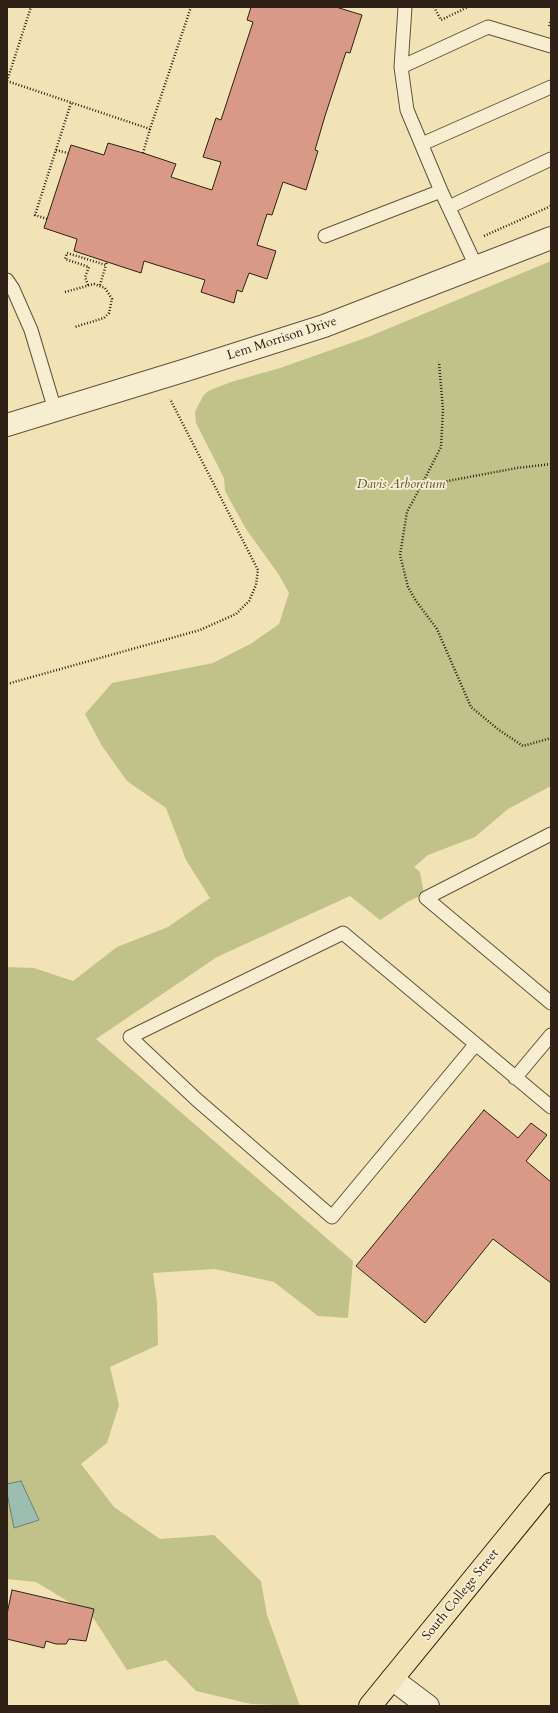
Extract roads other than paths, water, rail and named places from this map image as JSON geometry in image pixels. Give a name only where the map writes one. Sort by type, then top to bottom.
[{"type":"main road","name":"South College Street","points":[[370,1706],[551,1484]]},
{"type":"street","name":"Lem Morrison Drive","points":[[7,425],[160,379],[324,326],[551,238]]},
{"type":"street","points":[[392,1679],[428,1706]]},
{"type":"lane","points":[[405,7],[401,67],[407,110],[441,191],[476,266]]},
{"type":"lane","points":[[401,67],[488,27],[551,46]]},
{"type":"lane","points":[[422,144],[551,87]]},
{"type":"lane","points":[[449,207],[551,159]]},
{"type":"lane","points":[[326,236],[441,191]]},
{"type":"lane","points":[[7,280],[13,289],[31,330],[55,410]]},
{"type":"lane","points":[[551,834],[426,898],[551,1003]]},
{"type":"lane","points":[[475,1044],[332,1218],[130,1037],[342,933],[551,1107]]},
{"type":"lane","points":[[515,1078],[551,1035]]},
{"type":"park label","name":"Davis Arboretum","points":[[401,485]]}]
